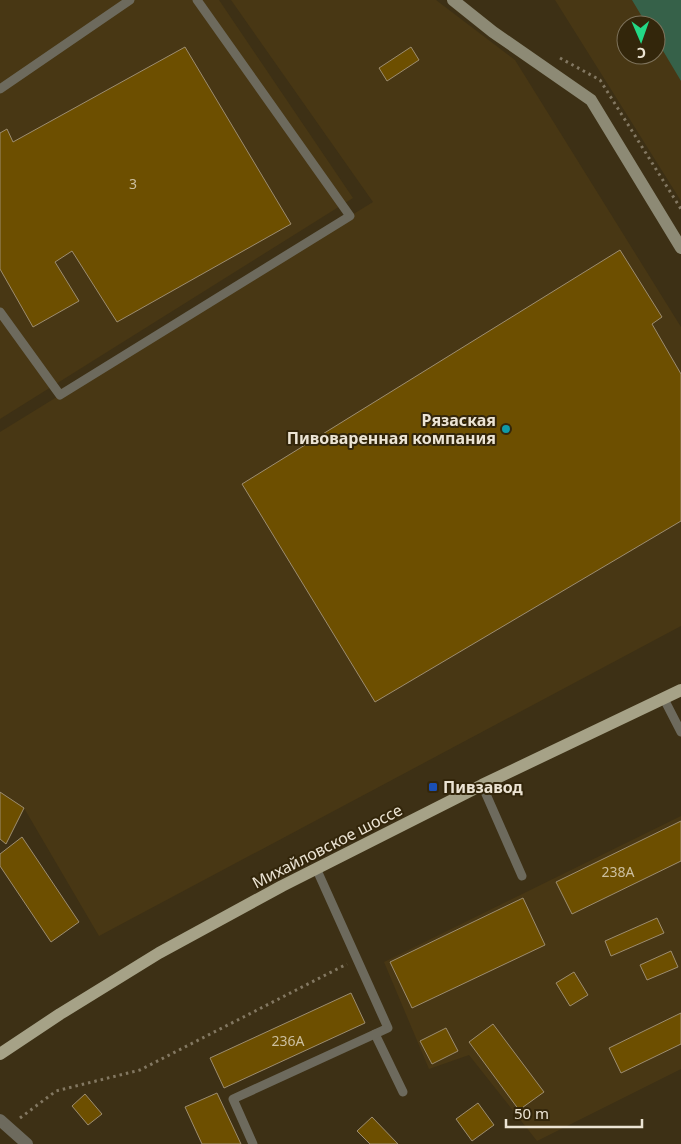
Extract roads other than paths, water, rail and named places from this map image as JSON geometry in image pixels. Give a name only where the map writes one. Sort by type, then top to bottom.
[{"type":"main road","name":"Михайловское шоссе","points":[[0,1054],[60,1014],[159,953],[316,868],[482,785],[681,690]]},
{"type":"street","points":[[453,0],[493,32],[591,100],[681,248]]},
{"type":"street","points":[[4,1124],[26,1144]]},
{"type":"lane","points":[[0,89],[130,0]]},
{"type":"lane","points":[[0,312],[60,395],[350,216],[197,0]]},
{"type":"lane","points":[[664,699],[681,732]]},
{"type":"lane","points":[[482,785],[522,876]]},
{"type":"lane","points":[[253,1144],[233,1099],[388,1028],[316,868]]},
{"type":"lane","points":[[375,1034],[403,1092]]},
{"type":"place","name":"Рязаская Пивоваренная компания","points":[[506,429]]},
{"type":"place","name":"Пивзавод","points":[[433,787]]}]
